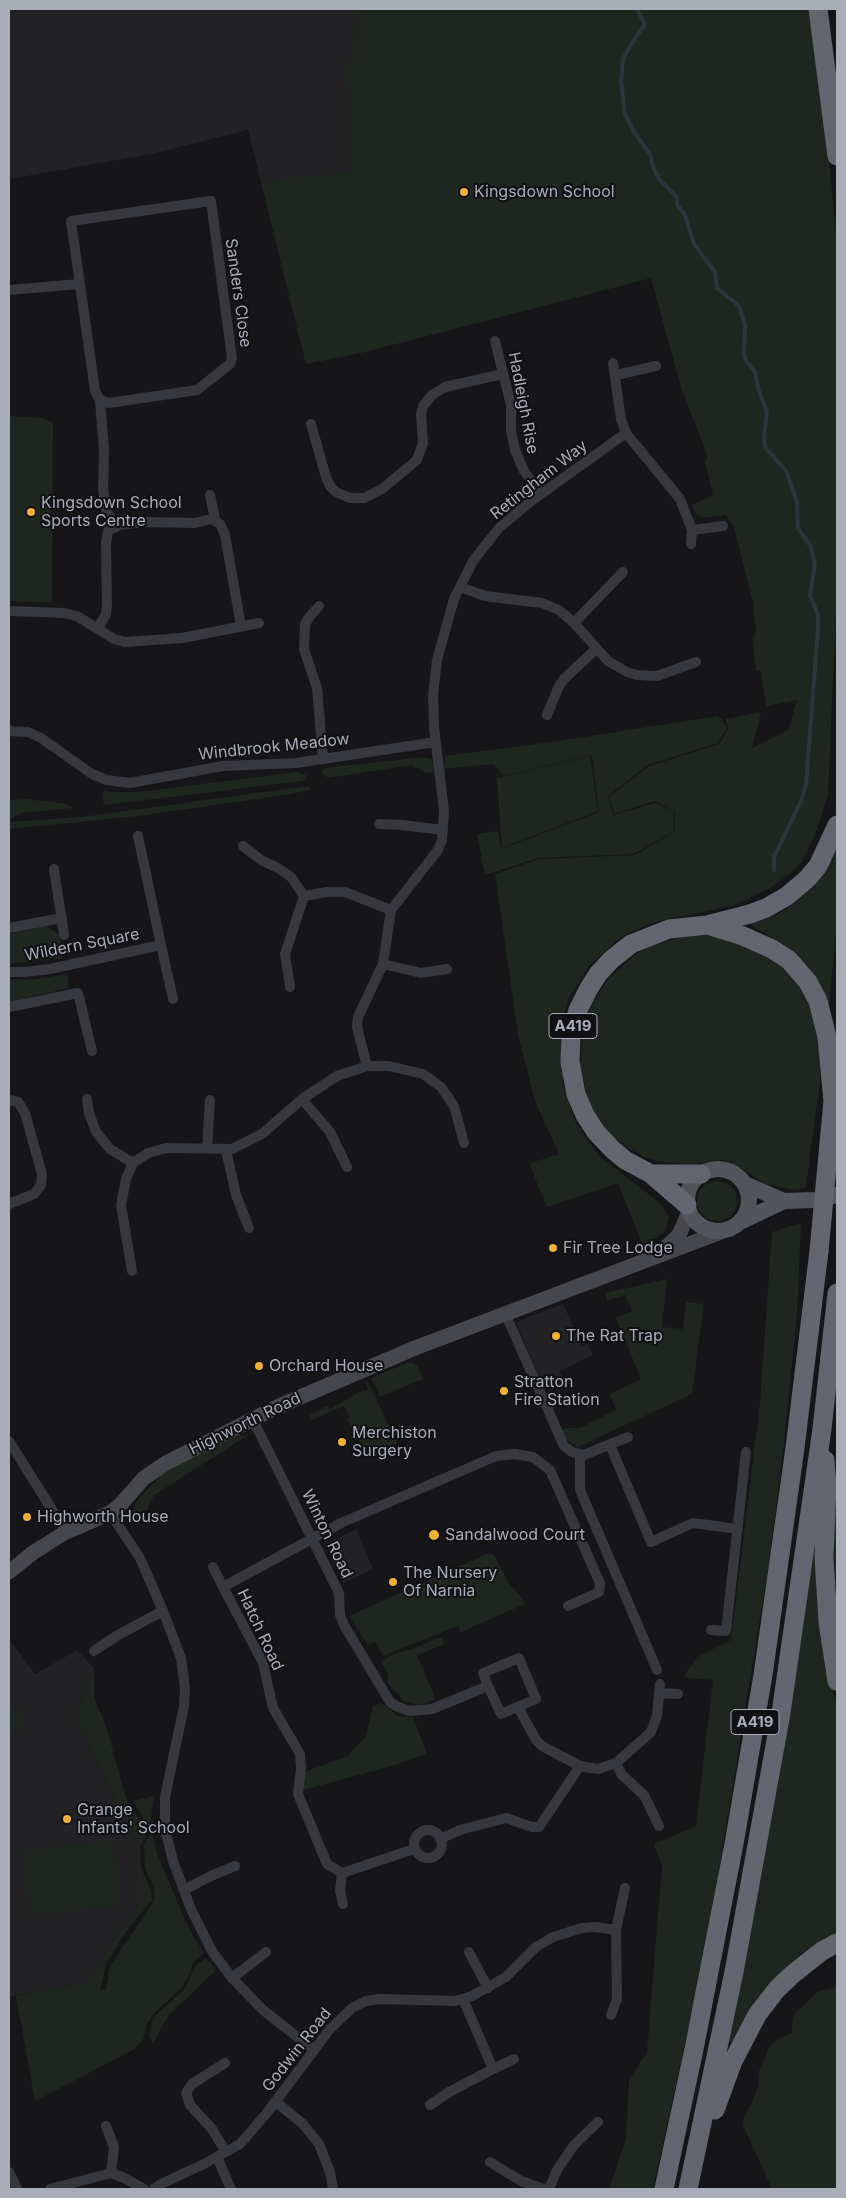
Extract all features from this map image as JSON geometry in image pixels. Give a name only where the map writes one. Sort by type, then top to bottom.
[{"type":"highway","points":[[818,9],[837,156]]},
{"type":"highway","name":"A419","points":[[688,1209],[651,1174],[625,1160],[613,1150],[596,1132],[585,1115],[576,1094],[570,1062],[570,1045],[574,1020],[593,981],[604,967],[625,948],[649,936],[669,929],[707,925],[759,912],[793,892],[818,866],[837,825]]},
{"type":"highway","name":"A419","points":[[707,925],[743,936],[772,949],[788,960],[808,982],[818,1001],[824,1022],[834,1102]]},
{"type":"highway","name":"A419","points":[[664,2189],[732,1854],[761,1684],[796,1448],[819,1251],[834,1102],[837,1051]]},
{"type":"highway","name":"A419","points":[[651,1174],[701,1174]]},
{"type":"highway","name":"A419","points":[[688,2189],[734,1972],[781,1713],[822,1429],[837,1293]]},
{"type":"highway","name":"A419","points":[[822,1429],[827,1486],[824,1557],[828,1622],[837,1681]]},
{"type":"highway","name":"A419","points":[[694,2164],[707,2134],[733,2061],[757,2015],[777,1989],[792,1974],[822,1951],[837,1943]]},
{"type":"main road","points":[[784,1201],[745,1184],[737,1175],[725,1170],[713,1169],[701,1174],[688,1190],[688,1209],[695,1222],[704,1229],[721,1232],[784,1201],[816,1200],[837,1195]]},
{"type":"main road","points":[[742,1221],[749,1203],[745,1184]]},
{"type":"main road","name":"Highworth Road","points":[[656,1255],[670,1245],[679,1235],[688,1209]]},
{"type":"main road","name":"Highworth Road","points":[[9,1572],[34,1552],[66,1532],[110,1513],[121,1504],[144,1478],[166,1463],[253,1420],[373,1365],[656,1255],[675,1250],[721,1232]]},
{"type":"street","name":"Sanders Close","points":[[211,201],[232,358],[230,364],[197,390],[109,402],[100,400],[95,391],[71,221],[211,201]]},
{"type":"street","points":[[9,290],[79,284]]},
{"type":"street","name":"Hadleigh Rise","points":[[496,341],[511,405],[511,430],[515,450],[524,471],[541,494]]},
{"type":"street","points":[[613,363],[621,419],[626,433],[675,492],[684,507],[692,530],[691,544]]},
{"type":"street","points":[[616,375],[656,366]]},
{"type":"street","points":[[311,424],[330,486],[336,492],[350,498],[364,498],[382,489],[417,460],[423,443],[421,414],[423,406],[432,395],[445,386],[503,374]]},
{"type":"street","points":[[100,400],[104,451],[103,490],[106,509],[115,527]]},
{"type":"street","name":"Retingham Way","points":[[391,910],[438,850],[443,830],[442,788],[436,742],[433,695],[435,676],[448,618],[460,587],[482,547],[508,520],[626,433]]},
{"type":"street","points":[[210,495],[214,519],[220,524],[225,535],[241,626]]},
{"type":"street","points":[[98,628],[106,614],[107,605],[106,538],[108,531],[115,527],[144,522],[195,523],[214,519]]},
{"type":"street","points":[[692,530],[723,526]]},
{"type":"street","points":[[574,623],[624,572]]},
{"type":"street","points":[[460,587],[485,596],[542,603],[559,610],[616,667],[637,675],[657,676],[696,662]]},
{"type":"street","points":[[319,606],[306,624],[304,649],[317,688],[323,759]]},
{"type":"street","points":[[9,611],[64,613],[77,616],[114,639],[125,642],[182,638],[259,623]]},
{"type":"street","points":[[547,715],[559,686],[564,679],[596,649]]},
{"type":"street","name":"Windbrook Meadow","points":[[9,731],[28,732],[41,738],[92,774],[122,783],[153,780],[223,766],[296,763],[436,742]]},
{"type":"street","points":[[379,824],[402,824],[443,830]]},
{"type":"street","name":"Wildern Square","points":[[138,836],[173,999]]},
{"type":"street","points":[[243,846],[255,856],[291,877],[304,896]]},
{"type":"street","name":"Wildern Square","points":[[54,869],[64,935]]},
{"type":"street","points":[[304,896],[327,892],[344,892],[391,910],[383,964],[358,1017],[357,1027],[367,1066]]},
{"type":"street","points":[[290,986],[285,954],[304,896]]},
{"type":"street","name":"Wildern Square","points":[[9,928],[62,918]]},
{"type":"street","name":"Wildern Square","points":[[9,972],[50,969],[161,945]]},
{"type":"street","points":[[383,964],[421,973],[447,970]]},
{"type":"street","points":[[9,1007],[78,993],[92,1051]]},
{"type":"street","points":[[132,1271],[121,1205],[126,1179],[132,1163],[148,1153],[166,1148],[226,1150],[243,1144],[262,1134],[302,1099],[337,1076],[367,1066],[390,1066],[423,1074],[441,1087],[454,1106],[464,1143]]},
{"type":"street","points":[[88,1099],[92,1123],[102,1140],[110,1149],[132,1163]]},
{"type":"street","points":[[302,1099],[330,1132],[347,1167]]},
{"type":"street","points":[[9,1100],[18,1102],[25,1113],[42,1174],[41,1185],[34,1194],[9,1204]]},
{"type":"street","points":[[207,1148],[210,1100]]},
{"type":"street","points":[[226,1150],[236,1195],[249,1228]]},
{"type":"street","points":[[505,1313],[561,1442],[572,1452],[580,1455],[588,1454],[628,1438]]},
{"type":"street","name":"Winton Road","points":[[253,1420],[339,1593],[340,1615],[344,1625],[390,1702],[409,1711],[432,1709],[488,1686]]},
{"type":"street","points":[[9,1441],[66,1532]]},
{"type":"street","points":[[610,1445],[651,1542],[693,1523],[738,1529]]},
{"type":"street","points":[[712,1630],[726,1631],[746,1452]]},
{"type":"street","name":"Hatch Road","points":[[223,1587],[341,1523],[468,1470],[496,1456],[515,1454],[533,1457],[550,1470],[601,1586],[599,1592],[568,1606]]},
{"type":"street","points":[[580,1455],[580,1490],[657,1670]]},
{"type":"street","points":[[110,1513],[140,1558],[181,1658],[184,1677],[184,1706],[164,1810],[168,1844],[184,1890],[212,1951],[232,1978],[263,2010],[314,2050]]},
{"type":"street","name":"Hatch Road","points":[[214,1567],[263,1663],[273,1708],[300,1754],[301,1768],[297,1790],[300,1802],[327,1864],[342,1873]]},
{"type":"street","points":[[94,1651],[118,1635],[163,1611]]},
{"type":"street","points":[[519,1658],[536,1699],[501,1714],[488,1686],[483,1673],[519,1658]]},
{"type":"street","points":[[518,1707],[536,1740],[551,1752],[580,1766],[598,1769],[616,1763],[651,1732],[657,1716],[659,1689],[678,1694]]},
{"type":"street","points":[[616,1763],[622,1775],[644,1794],[659,1826]]},
{"type":"street","points":[[440,1839],[460,1830],[506,1818],[532,1828],[539,1827],[580,1766]]},
{"type":"street","points":[[422,1831],[431,1831],[440,1839],[441,1847],[434,1857],[422,1857],[414,1849],[414,1841],[422,1831]]},
{"type":"street","points":[[342,1904],[340,1891],[342,1873],[414,1849]]},
{"type":"street","points":[[184,1890],[235,1866]]},
{"type":"street","points":[[610,2015],[617,1999],[616,1930],[625,1888]]},
{"type":"street","name":"Godwin Road","points":[[154,2189],[240,2144],[276,2102],[314,2050],[344,2014],[366,2001],[463,1999],[488,1988],[511,1972],[540,1944],[553,1936],[582,1928],[595,1927],[616,1930]]},
{"type":"street","points":[[232,1978],[266,1952]]},
{"type":"street","points":[[469,1952],[488,1988]]},
{"type":"street","points":[[463,1999],[494,2069]]},
{"type":"street","points":[[430,2105],[449,2092],[514,2059]]},
{"type":"street","points":[[224,2063],[192,2084],[186,2093],[190,2105],[212,2129],[222,2155],[231,2189]]},
{"type":"street","points":[[276,2102],[303,2124],[319,2144],[330,2172],[333,2189]]},
{"type":"street","points":[[548,2189],[557,2170],[570,2151],[598,2122]]},
{"type":"street","points":[[106,2126],[114,2147],[111,2173]]},
{"type":"street","points":[[490,2162],[521,2181],[544,2189]]},
{"type":"street","points":[[9,2172],[17,2189]]},
{"type":"street","points":[[50,2189],[78,2180],[111,2173],[144,2189]]},
{"type":"shaded area","name":"Kingsdown School","points":[[9,9],[631,9],[651,278],[365,352],[306,364],[248,130],[152,154],[9,179]]},
{"type":"shaded area","points":[[357,9],[810,9],[822,88],[837,243],[837,588],[828,795],[815,835],[801,863],[787,876],[768,889],[735,905],[652,923],[621,937],[589,966],[568,1000],[561,1029],[563,1084],[575,1121],[600,1157],[660,1203],[669,1216],[666,1231],[643,1246],[618,1183],[547,1207],[534,1176],[530,1163],[559,1154],[535,1101],[518,1035],[495,874],[539,859],[635,855],[674,832],[675,812],[655,801],[614,814],[609,797],[649,766],[719,744],[729,728],[725,719],[761,712],[752,748],[788,730],[797,700],[766,706],[761,671],[756,671],[753,641],[756,629],[753,602],[734,527],[726,515],[703,518],[696,514],[692,505],[713,495],[705,461],[708,458],[681,387],[651,278],[365,352],[306,364],[261,181],[351,172],[346,67],[354,59]]},
{"type":"shaded area","name":"Kingsdown School Sports Centre","points":[[9,416],[42,418],[53,423],[52,603],[9,601]]},
{"type":"shaded area","points":[[717,716],[722,719],[727,728],[718,743],[648,765],[608,796],[613,815],[655,803],[674,812],[673,832],[634,854],[538,858],[485,875],[477,834],[498,831],[501,849],[599,812],[592,755],[504,776],[493,764],[444,769],[445,756],[559,741]]},
{"type":"shaded area","points":[[590,756],[598,811],[502,848],[497,778]]},
{"type":"shaded area","points":[[424,757],[432,759],[434,772],[426,773],[412,765],[328,778],[322,773],[324,768]]},
{"type":"shaded area","points":[[296,772],[306,775],[306,779],[104,805],[102,794],[105,790],[111,792],[138,792]]},
{"type":"shaded area","points":[[308,786],[311,790],[138,816],[9,829],[9,822],[82,817]]},
{"type":"shaded area","points":[[26,799],[67,804],[73,808],[21,813],[9,820],[9,800]]},
{"type":"shaded area","points":[[837,846],[837,921],[829,1007],[808,967],[791,950],[751,925],[778,914],[796,902],[811,887]]},
{"type":"shaded area","points":[[46,926],[60,935],[62,958],[9,964],[9,934]]},
{"type":"shaded area","points":[[702,935],[743,942],[778,962],[795,978],[808,999],[820,1038],[820,1081],[806,1187],[802,1189],[793,1190],[765,1184],[732,1162],[722,1160],[688,1165],[657,1161],[642,1156],[623,1145],[608,1131],[594,1113],[587,1097],[580,1065],[583,1030],[590,1007],[608,979],[636,954],[649,946],[685,936]]},
{"type":"shaded area","points":[[67,974],[69,988],[9,1002],[9,980],[30,980]]},
{"type":"shaded area","points":[[717,1181],[731,1187],[737,1201],[731,1215],[717,1221],[703,1215],[697,1201],[703,1187]]},
{"type":"shaded area","points":[[801,1223],[797,1313],[784,1443],[769,1563],[708,1937],[653,2189],[609,2189],[626,2139],[629,2080],[647,2052],[662,1866],[654,1844],[696,1826],[713,1680],[683,1677],[697,1657],[731,1640],[760,1402],[772,1232]]},
{"type":"shaded area","points":[[667,1279],[662,1327],[683,1329],[686,1302],[704,1304],[692,1394],[578,1447],[564,1438],[560,1430],[580,1428],[616,1410],[610,1394],[641,1379],[616,1318],[632,1311],[625,1295],[607,1301],[605,1293]]},
{"type":"shaded area","points":[[563,1304],[582,1346],[588,1344],[593,1355],[560,1371],[564,1382],[544,1389],[516,1322]]},
{"type":"shaded area","points":[[407,1363],[413,1363],[418,1367],[423,1379],[380,1397],[371,1378]]},
{"type":"shaded area","points":[[368,1382],[397,1443],[376,1453],[369,1454],[358,1451],[363,1448],[347,1420],[350,1417],[344,1406],[312,1420],[310,1415],[327,1406],[330,1409],[359,1392],[368,1390],[366,1383]]},
{"type":"shaded area","points":[[239,1435],[247,1436],[154,1495],[142,1520],[135,1522],[132,1512],[138,1499],[165,1471]]},
{"type":"shaded area","points":[[837,1461],[837,1613],[834,1543]]},
{"type":"shaded area","points":[[815,1522],[830,1677],[837,1709],[837,1935],[730,2042],[727,2040]]},
{"type":"shaded area","points":[[356,1529],[373,1569],[343,1583],[325,1544]]},
{"type":"shaded area","points":[[489,1553],[494,1555],[510,1585],[525,1604],[461,1632],[458,1626],[383,1656],[375,1642],[368,1645],[351,1619],[350,1616],[362,1610]]},
{"type":"shaded area","points":[[441,1637],[445,1644],[417,1655],[436,1699],[419,1705],[405,1702],[388,1684],[388,1675],[381,1662],[394,1654]]},
{"type":"shaded area","name":"Grange Infants' School","points":[[9,1639],[35,1674],[77,1650],[94,1668],[75,1719],[139,1846],[139,1903],[84,1983],[9,1997]]},
{"type":"shaded area","points":[[94,1668],[94,1698],[106,1726],[126,1798],[148,1833],[140,1845],[141,1868],[151,1890],[152,1900],[127,1930],[106,1964],[100,1990],[106,1990],[110,1966],[155,1900],[154,1888],[145,1867],[144,1845],[152,1833],[157,1854],[190,1931],[204,1953],[193,1962],[188,1977],[181,1988],[153,2014],[147,2024],[143,2040],[133,2050],[35,2101],[16,1996],[84,1983],[139,1903],[139,1846],[75,1719]]},
{"type":"shaded area","points":[[381,1703],[398,1716],[413,1717],[427,1754],[392,1766],[303,1790],[304,1772],[348,1756],[366,1736],[373,1706]]},
{"type":"shaded area","points":[[9,1707],[19,1710],[24,1719],[20,1729],[11,1733],[9,1733]]},
{"type":"shaded area","points":[[154,1796],[151,1817],[152,1831],[133,1801]]},
{"type":"shaded area","points":[[114,1840],[121,1905],[30,1915],[22,1851]]},
{"type":"shaded area","points":[[206,1958],[216,1970],[168,2016],[153,2043],[149,2037],[151,2025],[156,2015],[185,1989],[196,1965]]},
{"type":"shaded area","points":[[837,1984],[837,2189],[772,2189],[743,2125],[744,2115],[752,2103],[758,2086],[759,2071],[769,2047],[778,2039],[791,2034],[796,2012],[819,1991],[833,1988]]},
{"type":"waterway","points":[[637,9],[645,24],[623,59],[621,82],[625,114],[634,132],[650,154],[653,167],[659,179],[677,197],[677,205],[685,215],[694,244],[715,272],[717,288],[739,306],[745,325],[744,354],[746,361],[755,372],[758,388],[767,412],[764,435],[765,447],[786,471],[797,502],[798,528],[811,547],[815,565],[810,595],[818,615],[818,628],[806,785],[801,801],[774,857],[774,870]]},
{"type":"place","name":"Kingsdown School","points":[[464,192]]},
{"type":"place","name":"Kingsdown School Sports Centre","points":[[31,512]]},
{"type":"place","name":"Fir Tree Lodge","points":[[553,1248]]},
{"type":"place","name":"The Rat Trap","points":[[556,1336]]},
{"type":"place","name":"Orchard House","points":[[259,1366]]},
{"type":"place","name":"Stratton Fire Station","points":[[504,1391]]},
{"type":"place","name":"Merchiston Surgery","points":[[342,1442]]},
{"type":"place","name":"Highworth House","points":[[27,1517]]},
{"type":"place","name":"Sandalwood Court","points":[[434,1535]]},
{"type":"place","name":"The Nursery Of Narnia","points":[[393,1582]]},
{"type":"place","name":"Grange Infants' School","points":[[67,1819]]}]
